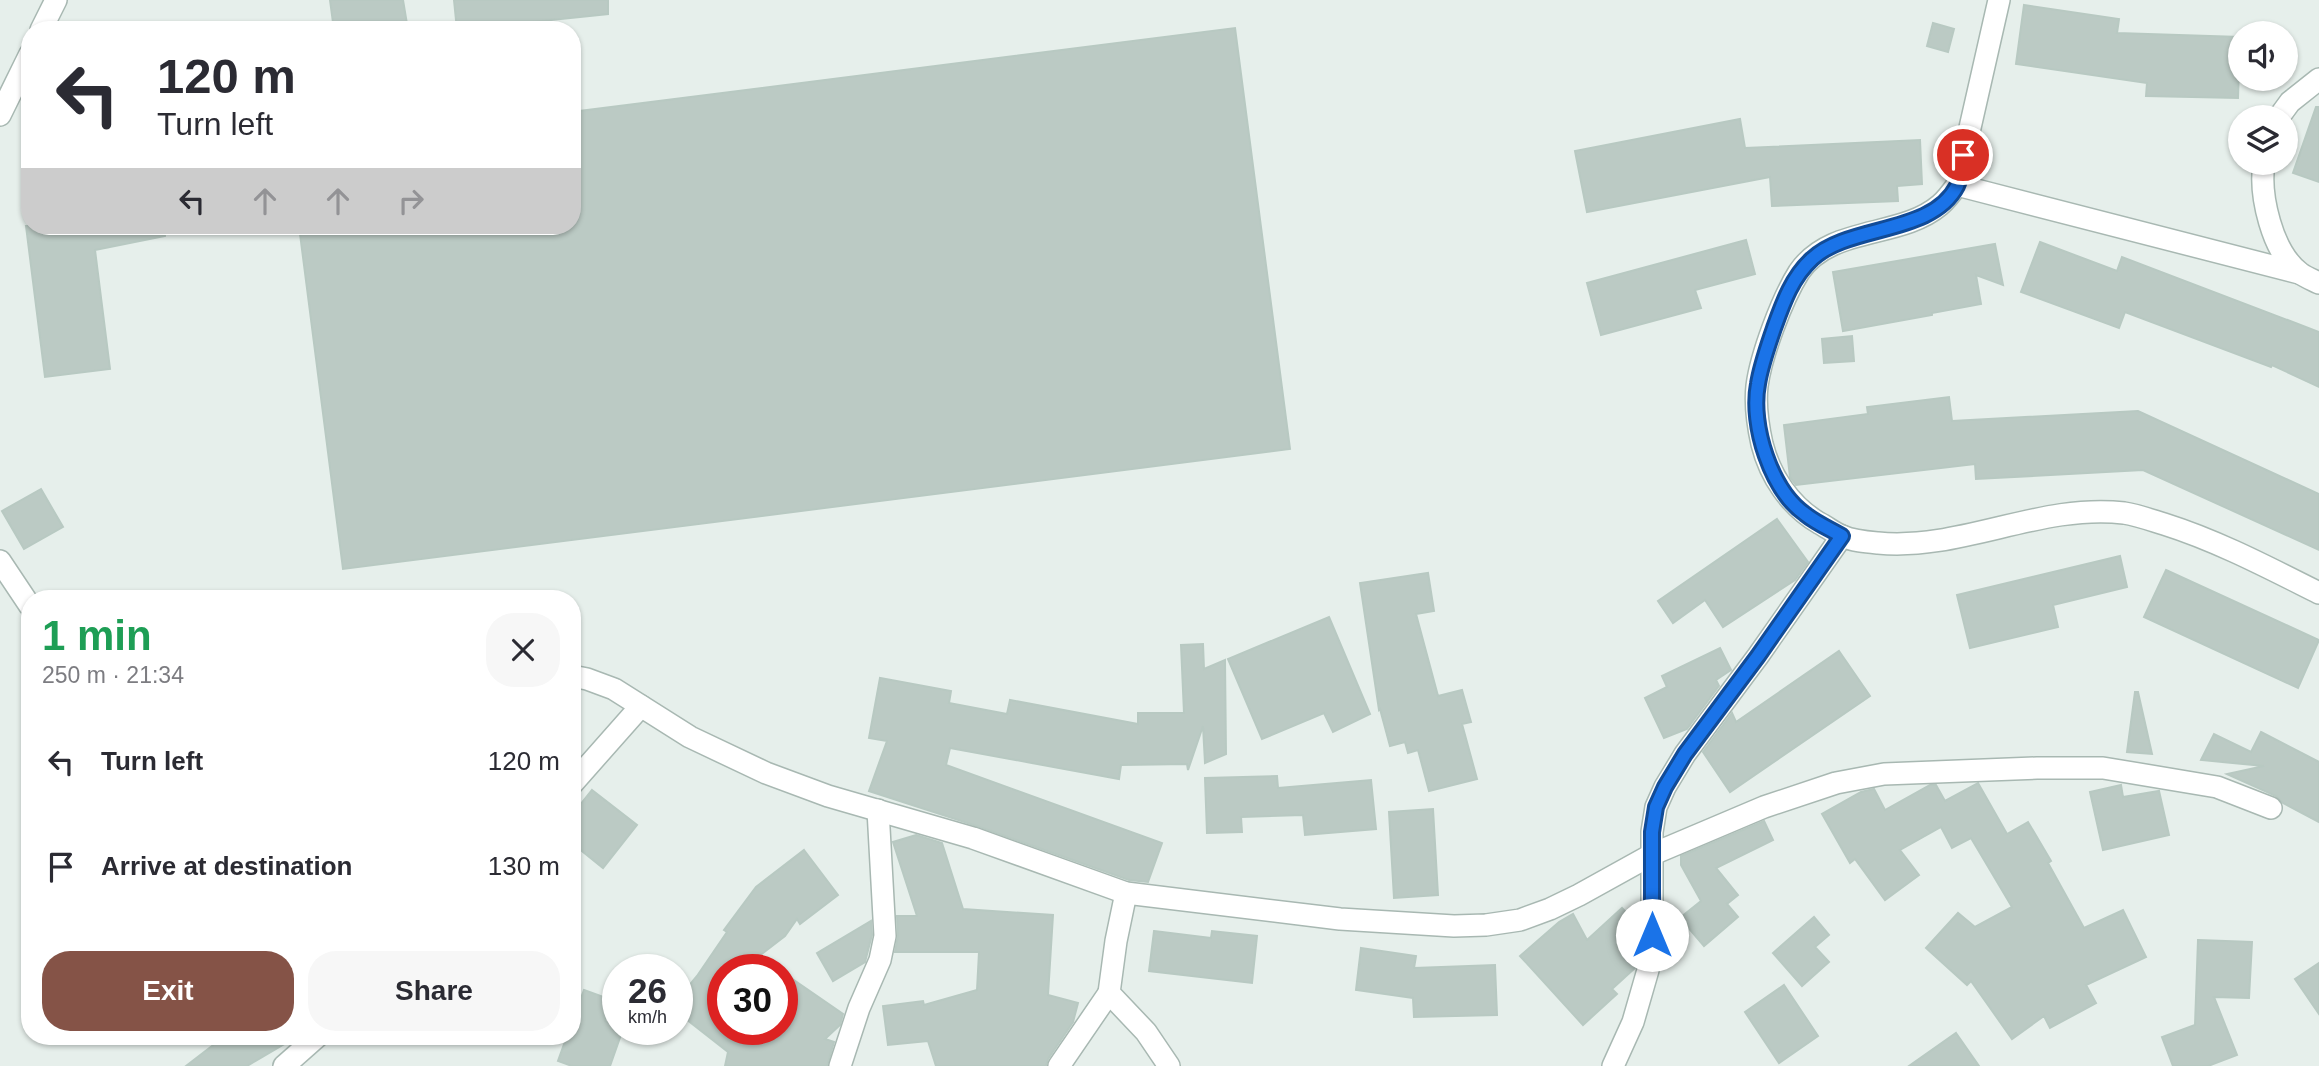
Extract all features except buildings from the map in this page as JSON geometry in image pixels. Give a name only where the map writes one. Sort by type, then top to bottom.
[{"type":"street","points":[[46,21],[56,0]]},
{"type":"street","points":[[1999,0],[1957,186],[1938,206],[1920,217],[1831,245],[1813,257],[1800,271],[1786,295],[1757,387],[1759,428],[1766,460],[1780,485],[1803,513],[1842,536],[1859,541],[1900,545],[1940,541],[2026,522],[2099,511],[2127,513],[2191,533],[2319,593]]},
{"type":"street","points":[[0,115],[21,72]]},
{"type":"street","points":[[2288,105],[2319,79]]},
{"type":"street","points":[[2264,175],[2263,194],[2269,219],[2284,256],[2299,273]]},
{"type":"street","points":[[1957,186],[2299,273],[2319,283]]},
{"type":"street","points":[[1613,1066],[1633,1022],[1648,970],[1652,935],[1652,832],[1656,807],[1685,754],[1842,536]]},
{"type":"street","points":[[0,561],[21,592]]},
{"type":"street","points":[[581,677],[614,689],[690,737],[765,773],[828,796],[973,838],[1126,893],[1409,925],[1486,925],[1520,920],[1550,909],[1653,855],[1763,807],[1836,783],[1884,774],[2103,768],[2217,787],[2271,808]]},
{"type":"street","points":[[581,774],[640,706]]},
{"type":"street","points":[[840,1066],[859,1008],[880,960],[885,936],[878,810]]},
{"type":"street","points":[[1059,1066],[1110,993],[1116,941],[1126,893]]},
{"type":"street","points":[[1110,993],[1146,1032],[1169,1066]]},
{"type":"street","points":[[284,1066],[308,1045]]},
{"type":"route","points":[[1652,935],[1652,832],[1656,807],[1665,787],[1685,754],[1842,536],[1803,513],[1780,485],[1766,460],[1759,428],[1757,387],[1786,295],[1800,271],[1813,257],[1831,245],[1920,217],[1938,206],[1957,186],[1963,155]]}]
